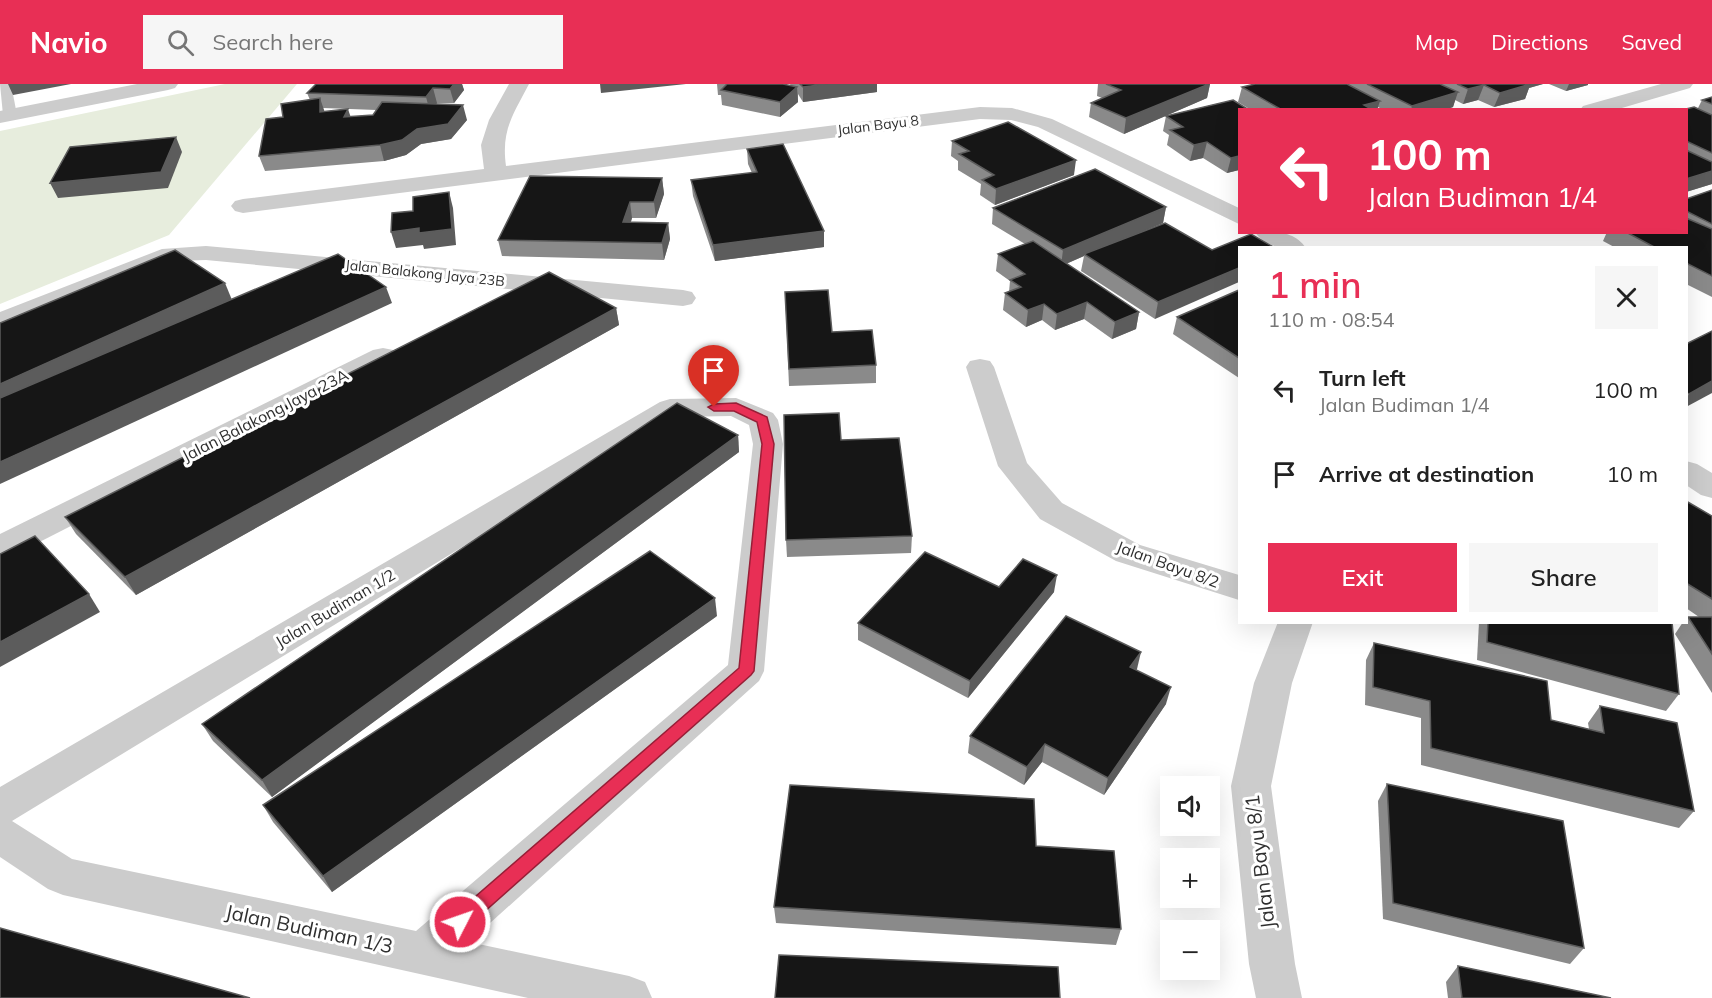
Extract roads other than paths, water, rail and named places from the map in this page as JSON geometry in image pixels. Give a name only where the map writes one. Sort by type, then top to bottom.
[{"type":"street","points":[[5,116],[168,84]]},
{"type":"street","points":[[496,174],[492,145],[500,120],[519,84]]},
{"type":"street","points":[[1597,108],[1683,84]]},
{"type":"street","name":"Jalan Bayu 8","points":[[243,206],[980,113],[1012,114],[1045,123],[1236,214]]},
{"type":"street","points":[[1270,234],[1290,246]]},
{"type":"street","name":"Jalan Balakong Jaya 23B","points":[[0,321],[171,254],[259,256],[683,298]]},
{"type":"street","points":[[488,304],[530,283]]},
{"type":"street","name":"Jalan Balakong Jaya 23A","points":[[0,548],[403,347]]},
{"type":"street","name":"Jalan Bayu 8/2","points":[[980,367],[1013,466],[1051,510],[1128,553],[1238,588]]},
{"type":"street","name":"Jalan Budiman 1/2","points":[[0,808],[670,408],[736,407],[763,420],[768,444],[746,671],[424,953]]},
{"type":"street","points":[[1688,472],[1712,488]]},
{"type":"street","name":"Jalan Bayu 8/1","points":[[1279,998],[1272,964],[1251,786],[1274,683],[1295,624]]},
{"type":"street","name":"Jalan Budiman 1/3","points":[[0,835],[63,876],[629,998]]},
{"type":"lane","points":[[5,84],[5,116]]}]
